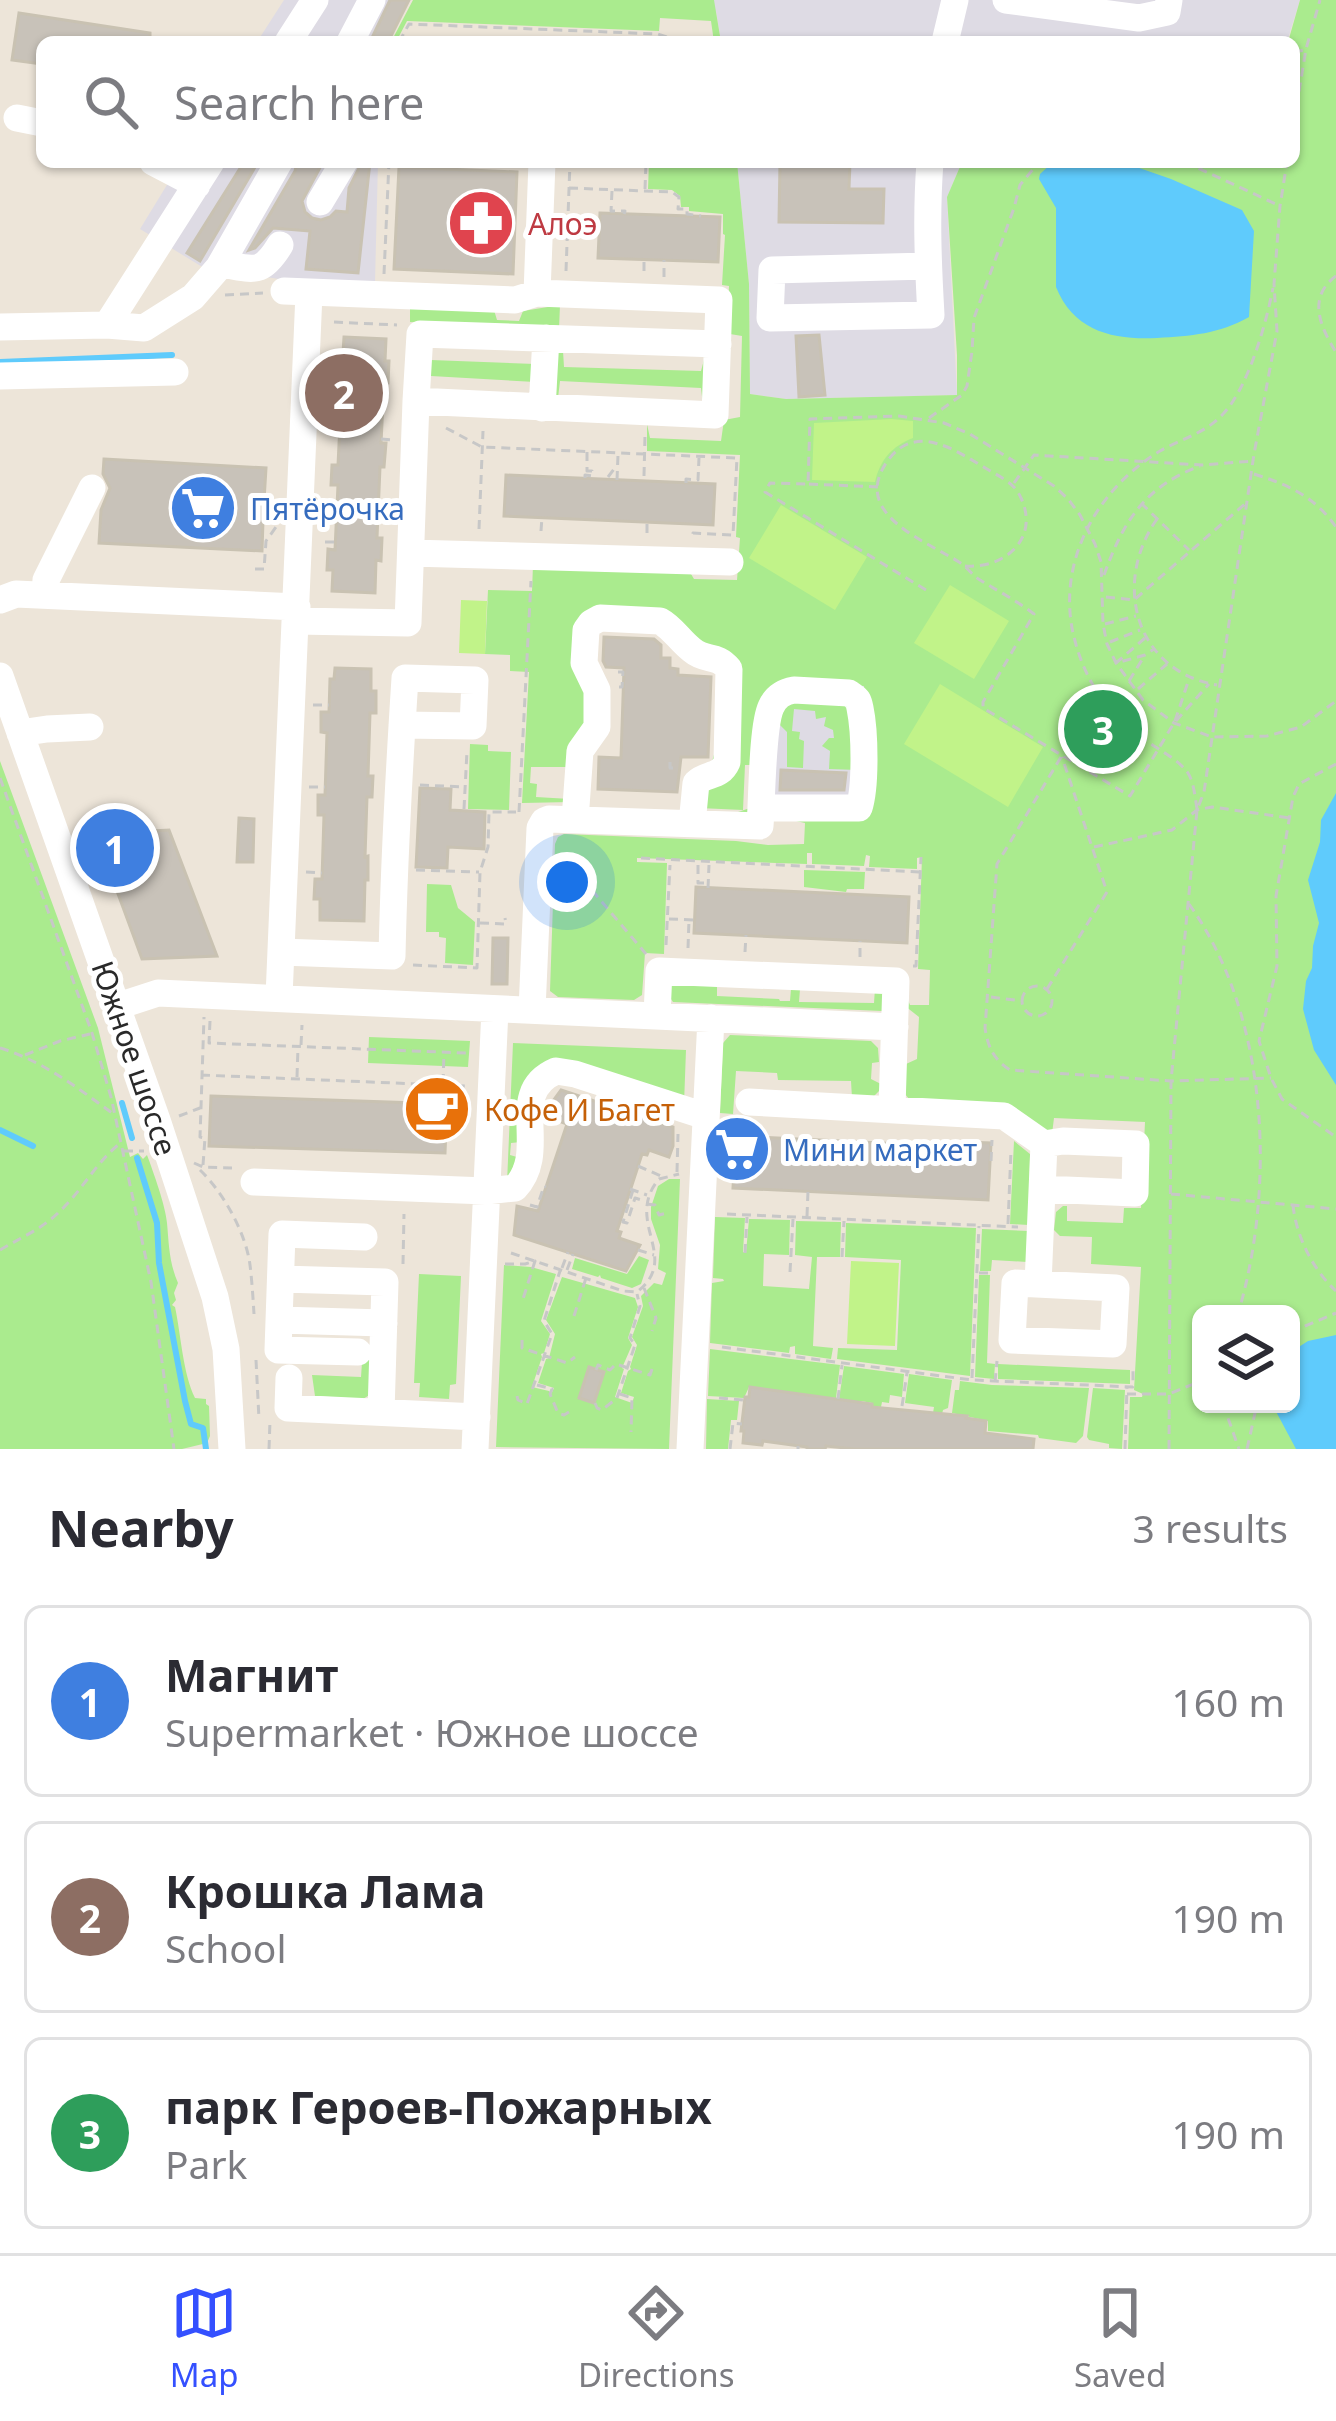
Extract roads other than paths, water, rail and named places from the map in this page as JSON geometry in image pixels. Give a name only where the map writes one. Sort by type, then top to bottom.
[{"type":"street","points":[[292,36],[315,0]]},
{"type":"street","points":[[353,36],[372,0]]},
{"type":"street","points":[[947,36],[956,0]]},
{"type":"street","points":[[1006,0],[1111,7],[1139,18],[1167,12],[1169,0]]},
{"type":"street","points":[[0,327],[143,328],[193,297],[221,264],[276,168]]},
{"type":"street","points":[[320,202],[340,168]]},
{"type":"street","points":[[537,293],[528,198],[540,168]]},
{"type":"street","points":[[928,266],[772,270],[770,318],[931,315],[926,219],[930,168]]},
{"type":"street","points":[[107,325],[204,174]]},
{"type":"street","points":[[221,264],[256,269],[268,265],[280,245]]},
{"type":"street","points":[[279,997],[297,614],[301,301],[396,289],[515,300],[537,293],[719,300],[716,415],[484,405],[408,422]]},
{"type":"street","points":[[0,600],[16,594],[255,587],[297,614],[408,623],[408,422],[420,334],[718,344]]},
{"type":"street","points":[[542,408],[546,338]]},
{"type":"street","points":[[0,376],[175,372]]},
{"type":"street","points":[[45,595],[46,580],[92,488]]},
{"type":"street","points":[[411,553],[730,562]]},
{"type":"street","points":[[575,820],[564,786],[597,727],[597,690],[584,663],[588,627],[604,617],[660,620],[697,654],[724,662],[731,675],[727,762],[718,774],[695,783],[692,824]]},
{"type":"street","name":"Южное шоссе","points":[[0,676],[118,1006],[215,1298],[226,1348],[232,1449]]},
{"type":"street","points":[[532,1010],[544,821],[760,826],[761,808],[767,717],[777,698],[794,690],[856,697],[862,752],[859,808],[761,808]]},
{"type":"street","points":[[281,952],[392,956],[402,725]]},
{"type":"street","points":[[20,733],[90,727]]},
{"type":"street","points":[[657,1015],[659,970],[665,964],[896,981],[892,1108]]},
{"type":"street","points":[[118,1006],[158,993],[895,1027]]},
{"type":"street","points":[[476,1449],[509,1195],[495,1009]]},
{"type":"street","points":[[690,1449],[682,1175],[711,1018]]},
{"type":"street","points":[[509,1195],[528,1168],[529,1109],[538,1082],[547,1075],[556,1071],[575,1074],[692,1112]]},
{"type":"street","points":[[742,1109],[892,1108],[1004,1116],[1044,1144],[1136,1144],[1135,1193],[1043,1189]]},
{"type":"street","points":[[1038,1284],[1044,1144]]},
{"type":"street","points":[[254,1181],[509,1195]]},
{"type":"street","points":[[358,1352],[278,1350],[267,1319],[281,1279],[282,1234],[364,1237]]},
{"type":"street","points":[[281,1279],[385,1282],[381,1412]]},
{"type":"street","points":[[267,1319],[384,1323]]},
{"type":"street","points":[[289,1378],[288,1408],[477,1417]]},
{"type":"water","points":[[1046,168],[1139,168],[1242,210],[1254,231],[1249,317],[1216,331],[1157,338],[1111,335],[1085,323],[1073,314],[1056,287],[1056,208],[1040,174]]},
{"type":"water","points":[[1336,793],[1336,1085],[1314,1050],[1303,1009],[1319,923],[1308,880],[1320,842],[1321,820]]},
{"type":"water","points":[[1336,1335],[1336,1449],[1296,1449],[1277,1413],[1300,1413],[1300,1346]]},
{"type":"waterway","points":[[0,362],[172,355]]},
{"type":"waterway","points":[[122,1103],[132,1138]]},
{"type":"waterway","points":[[0,1130],[33,1146]]},
{"type":"waterway","points":[[137,1158],[157,1223],[159,1263],[185,1401],[191,1424],[203,1428],[206,1449]]},
{"type":"place","name":"Алоэ","points":[[481,223]]},
{"type":"place","name":"Крошка Лама","points":[[344,393]]},
{"type":"place","name":"Пятёрочка","points":[[203,508]]},
{"type":"place","name":"парк Героев-Пожарных","points":[[1103,729]]},
{"type":"place","name":"Магнит","points":[[115,848]]},
{"type":"place","name":"Кофе И Багет","points":[[437,1109]]},
{"type":"place","name":"Мини маркет","points":[[737,1149]]}]
